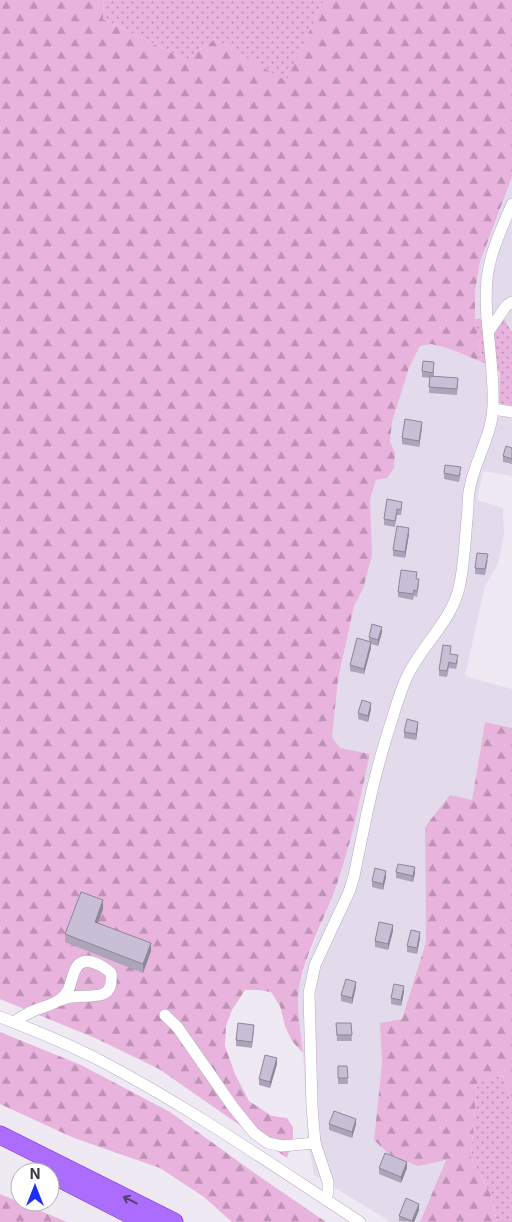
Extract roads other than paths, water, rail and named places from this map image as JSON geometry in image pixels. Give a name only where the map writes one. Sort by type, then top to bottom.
[{"type":"highway","points":[[0,1135],[174,1222]]},
{"type":"highway","points":[[0,1146],[28,1162]]},
{"type":"highway","points":[[60,1178],[145,1222]]},
{"type":"street","points":[[326,1200],[328,1182],[315,1143],[312,1108],[309,993],[313,972],[323,946],[349,892],[354,876],[375,778],[406,679],[415,662],[445,618],[458,590],[462,573],[469,488],[486,439],[493,409],[493,378],[486,292],[489,264],[512,204]]},
{"type":"street","points":[[488,330],[506,306],[512,302]]},
{"type":"street","points":[[493,409],[512,412]]},
{"type":"street","points":[[14,1022],[28,1013],[61,1000],[72,997],[99,996],[107,992],[112,982],[111,973],[96,962],[80,963],[75,969],[67,994],[61,1000]]},
{"type":"street","points":[[165,1015],[178,1028],[233,1107],[254,1133],[268,1143],[282,1146],[315,1143]]},
{"type":"street","points":[[0,1017],[91,1056],[133,1078],[218,1130],[360,1222]]}]
